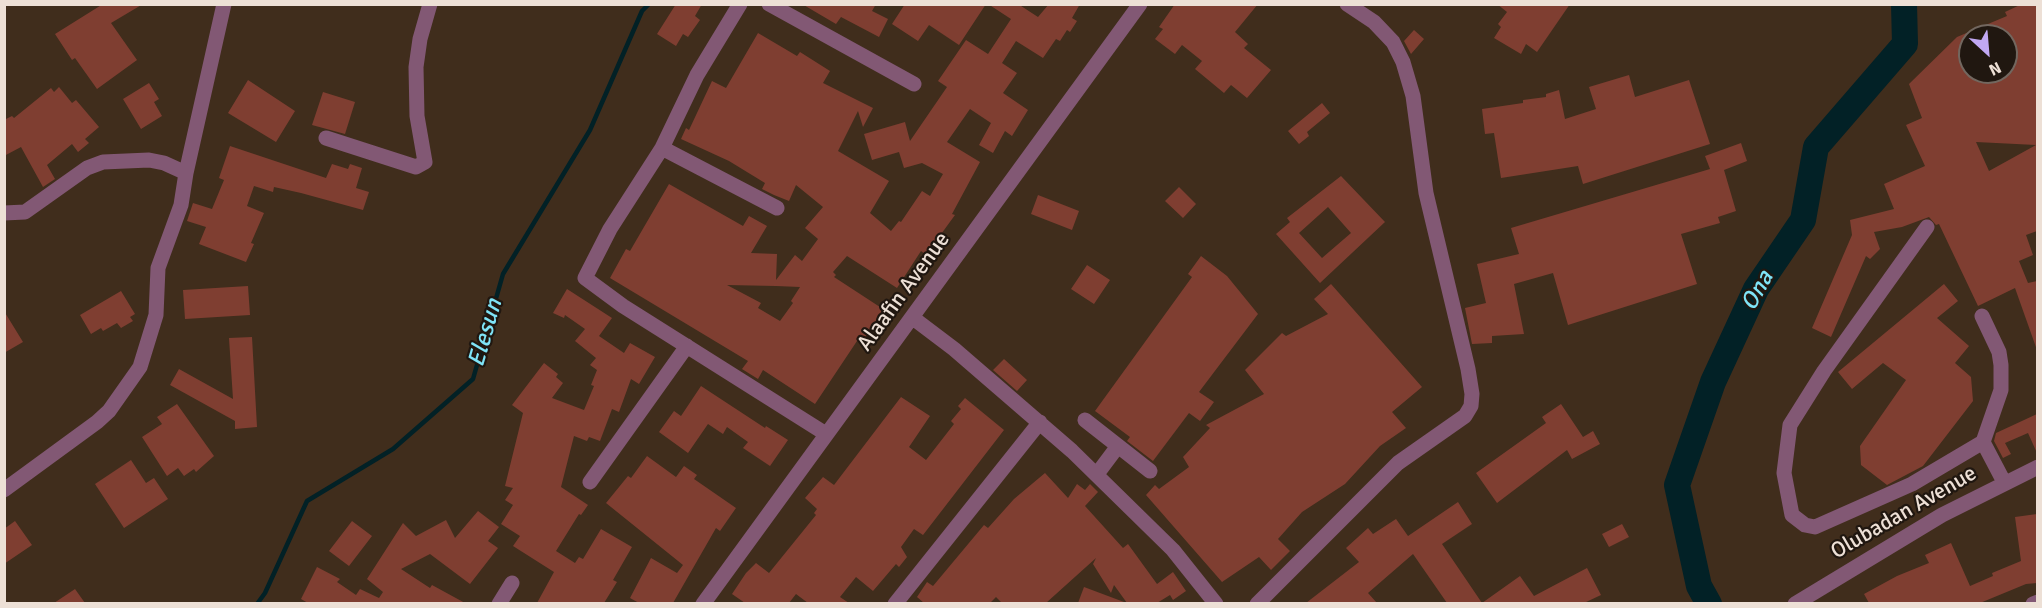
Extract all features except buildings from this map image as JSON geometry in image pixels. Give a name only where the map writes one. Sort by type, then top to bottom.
[{"type":"street","points":[[4,490],[97,422],[109,411],[140,367],[156,315],[158,268],[181,205],[186,173],[224,4]]},
{"type":"street","points":[[326,138],[416,167],[425,162],[417,116],[416,67],[420,39],[430,4]]},
{"type":"street","points":[[740,4],[698,75],[662,148],[610,229],[585,278],[617,302],[826,434]]},
{"type":"street","points":[[769,4],[914,84]]},
{"type":"street","points":[[1257,603],[1398,463],[1465,416],[1471,406],[1472,394],[1468,369],[1426,193],[1413,96],[1393,42],[1374,22],[1347,4]]},
{"type":"street","name":"Alaafin Avenue","points":[[703,603],[913,318],[1137,6]]},
{"type":"street","points":[[662,148],[777,208]]},
{"type":"street","points":[[4,213],[25,212],[87,168],[103,162],[149,160],[164,163],[186,173]]},
{"type":"street","points":[[1927,227],[1824,371],[1790,425],[1784,474],[1792,515],[1805,525],[1815,527],[1912,484],[1983,442],[2001,390],[2001,365],[1999,352],[1982,316]]},
{"type":"street","points":[[913,318],[954,349],[1097,474],[1173,550],[1216,603]]},
{"type":"street","points":[[590,482],[687,346]]},
{"type":"street","points":[[1085,420],[1150,471]]},
{"type":"street","points":[[895,603],[1040,422]]},
{"type":"street","points":[[1983,442],[2004,482]]},
{"type":"street","points":[[1097,474],[1118,446]]},
{"type":"street","name":"Olubadan Avenue","points":[[1795,603],[1875,553],[2004,482],[2037,467]]},
{"type":"street","points":[[499,603],[512,583]]},
{"type":"waterway","name":"Elesun","points":[[257,604],[265,593],[307,501],[393,449],[473,379],[503,274],[590,130],[642,11],[649,4]]},
{"type":"waterway","name":"Ona","points":[[1709,604],[1699,586],[1677,485],[1713,382],[1756,289],[1803,220],[1816,147],[1905,44],[1904,4]]}]
